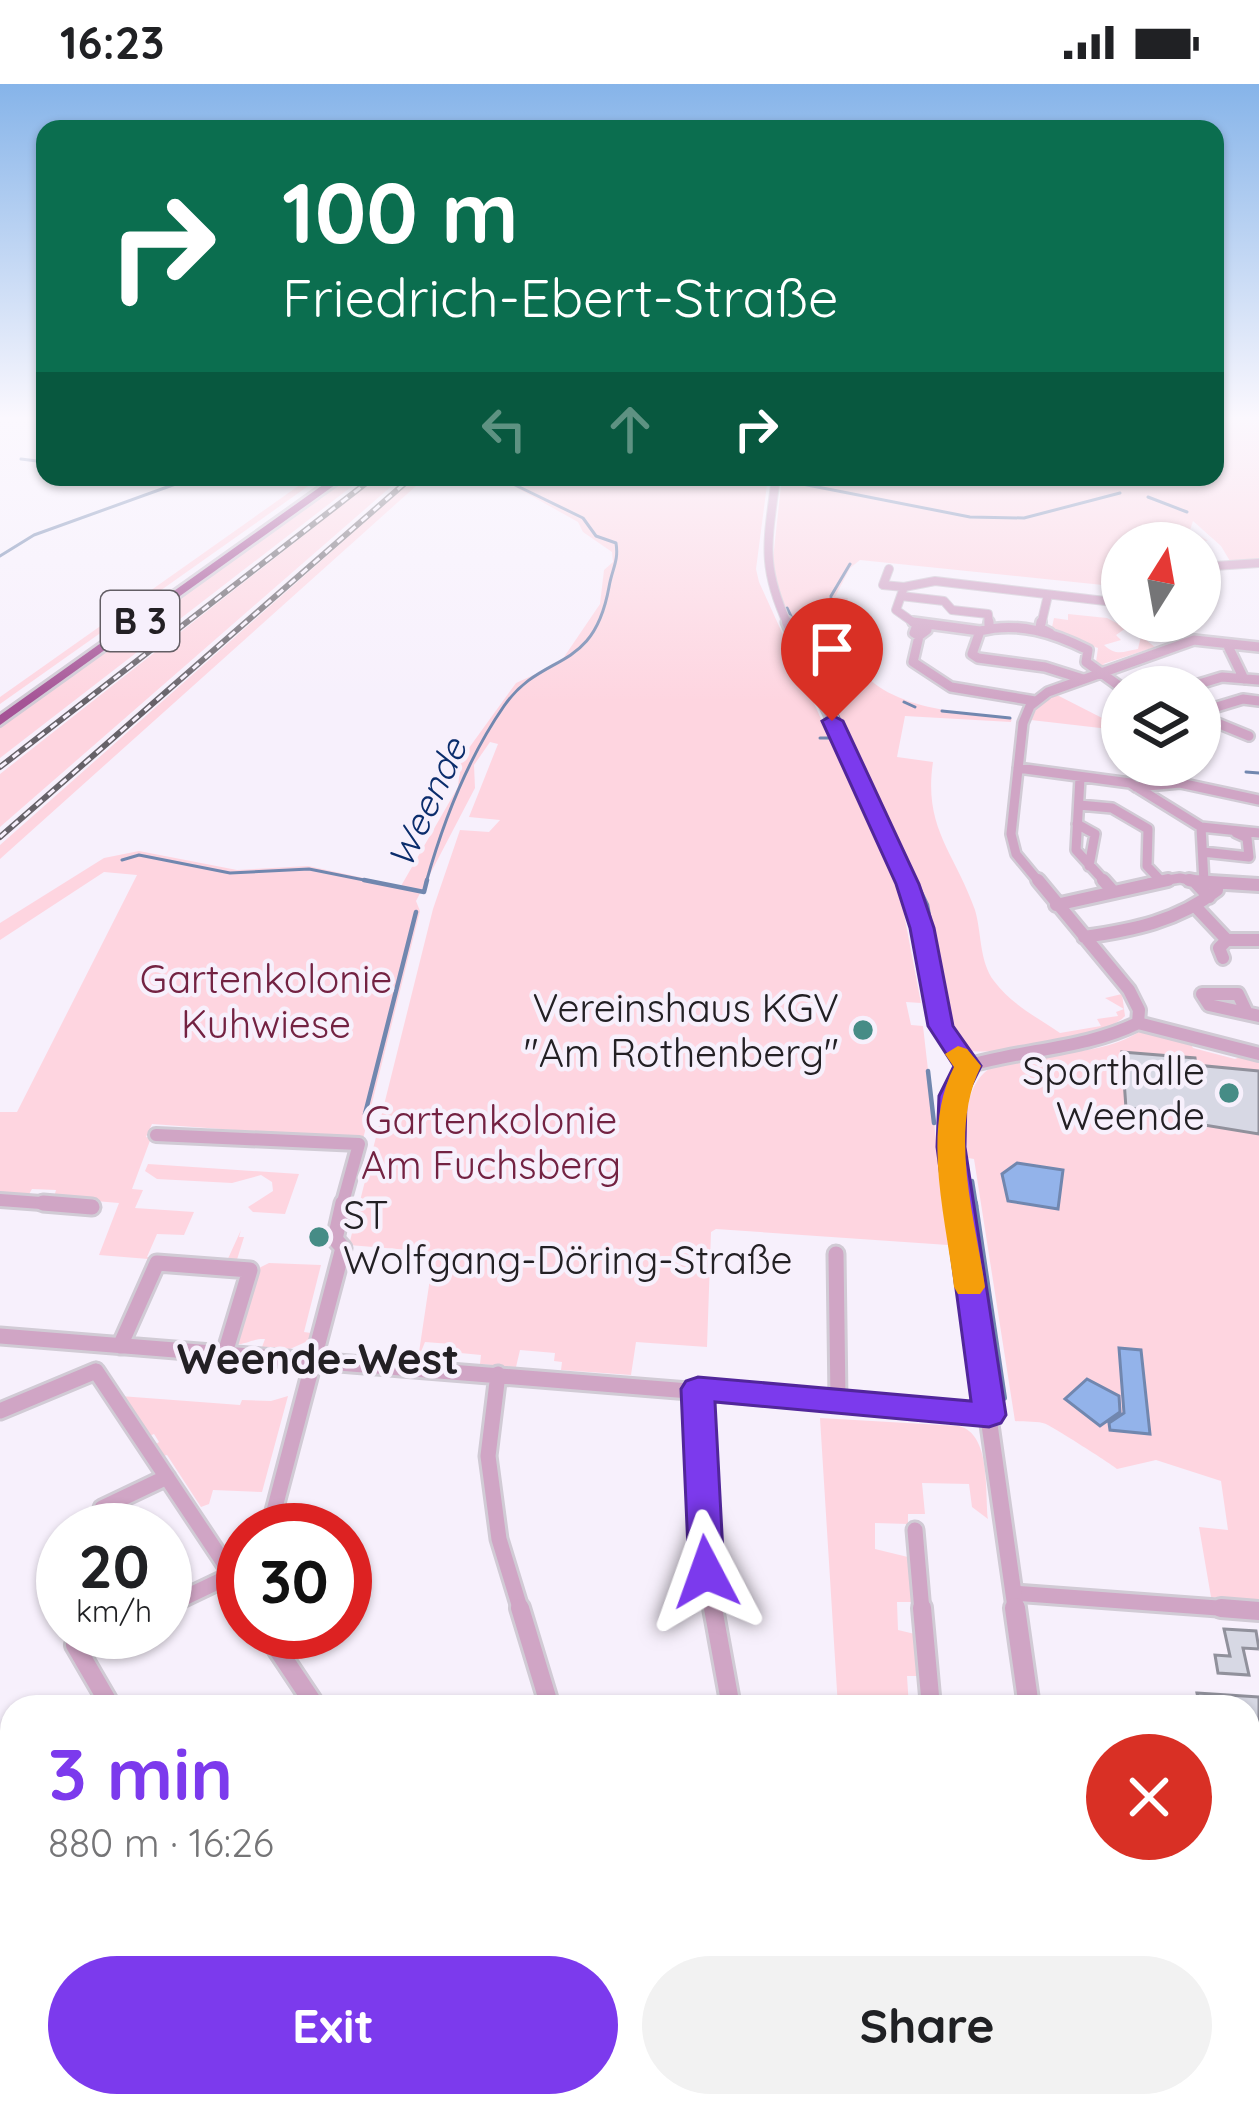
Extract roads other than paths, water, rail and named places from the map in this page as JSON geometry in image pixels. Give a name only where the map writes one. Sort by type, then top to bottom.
[{"type":"highway","name":"B 3","points":[[0,709],[278,512]]},
{"type":"highway","name":"B 3","points":[[0,721],[292,512]]},
{"type":"street","points":[[772,512],[766,560],[770,586],[908,884],[922,928],[940,1026],[967,1066]]},
{"type":"street","points":[[1221,566],[1259,563]]},
{"type":"street","points":[[890,569],[884,585],[944,601],[952,610],[988,614],[972,654],[978,658],[1030,663],[1083,679]]},
{"type":"street","points":[[1045,579],[1040,628],[1088,650],[1086,662],[1101,676]]},
{"type":"street","points":[[1050,633],[918,630],[896,610],[906,590],[935,580],[1101,600]]},
{"type":"street","points":[[918,630],[913,662],[951,687],[1036,700]]},
{"type":"street","points":[[1138,1023],[1135,998],[1026,869],[1012,843],[1025,714],[1036,700],[1194,634],[1259,647]]},
{"type":"street","points":[[1227,644],[1243,676]]},
{"type":"street","points":[[1221,680],[1243,676],[1259,680]]},
{"type":"street","points":[[1221,707],[1243,699],[1259,701]]},
{"type":"street","points":[[1221,723],[1249,736]]},
{"type":"street","points":[[1018,768],[1136,787],[1201,827],[1259,833]]},
{"type":"street","points":[[1136,787],[1150,776],[1198,784],[1222,797],[1259,800]]},
{"type":"street","points":[[1056,905],[1112,896],[1112,889],[1076,850],[1080,778]]},
{"type":"street","points":[[1079,805],[1112,808],[1148,829],[1150,869],[1162,882]]},
{"type":"street","points":[[1077,824],[1095,834],[1089,866]]},
{"type":"street","points":[[1201,827],[1199,881],[1209,897]]},
{"type":"street","points":[[1203,852],[1254,857],[1247,838],[1230,830]]},
{"type":"street","points":[[1084,937],[1151,925],[1195,906],[1217,890],[1150,869]]},
{"type":"street","points":[[1112,889],[1162,882],[1259,885]]},
{"type":"street","points":[[1195,906],[1227,940]]},
{"type":"street","points":[[1223,958],[1219,948],[1227,940],[1259,940]]},
{"type":"street","points":[[1237,990],[1253,1015],[1209,1005],[1202,994],[1237,990]]},
{"type":"street","points":[[1027,1695],[951,1147],[952,1096],[967,1066],[1007,1054],[1105,1040],[1138,1023],[1259,1054]]},
{"type":"street","points":[[156,1135],[359,1144],[334,1239],[343,1248],[275,1503]]},
{"type":"street","points":[[0,1200],[92,1207]]},
{"type":"street","points":[[836,1254],[838,1400]]},
{"type":"street","points":[[0,1411],[95,1371],[157,1263],[250,1270],[225,1353]]},
{"type":"street","points":[[0,1336],[989,1415]]},
{"type":"street","points":[[95,1371],[216,1545]]},
{"type":"street","points":[[498,1374],[488,1456],[499,1539],[546,1695]]},
{"type":"street","points":[[698,1389],[706,1572],[729,1695]]},
{"type":"street","points":[[112,1503],[167,1477]]},
{"type":"street","points":[[915,1530],[930,1695]]},
{"type":"street","points":[[1014,1593],[1259,1611]]},
{"type":"street","points":[[83,1659],[104,1695]]},
{"type":"street","points":[[284,1659],[308,1695]]},
{"type":"water","points":[[1017,1163],[1063,1170],[1058,1209],[1008,1201],[1002,1174]]},
{"type":"water","points":[[1119,1348],[1141,1350],[1150,1434],[1110,1430],[1109,1423],[1124,1413]]},
{"type":"water","points":[[1087,1379],[1119,1396],[1120,1412],[1100,1426],[1065,1399]]},
{"type":"waterway","points":[[0,556],[34,535],[98,512]]},
{"type":"waterway","name":"Weende","points":[[426,883],[458,791],[504,706],[519,688],[579,649],[601,615],[616,543],[596,536],[583,518],[570,512]]},
{"type":"waterway","points":[[944,512],[1024,518],[1048,512]]},
{"type":"waterway","points":[[831,596],[850,564]]},
{"type":"waterway","points":[[831,598],[837,626]]},
{"type":"waterway","points":[[787,608],[917,883]]},
{"type":"waterway","points":[[837,629],[849,662]]},
{"type":"waterway","points":[[854,668],[868,681]]},
{"type":"waterway","points":[[904,702],[915,707]]},
{"type":"waterway","points":[[942,711],[1010,718]]},
{"type":"waterway","points":[[820,738],[829,738]]},
{"type":"waterway","points":[[1246,772],[1259,773]]},
{"type":"waterway","name":"Weende","points":[[122,860],[139,855],[230,873],[309,869],[424,892],[427,880]]},
{"type":"waterway","points":[[915,880],[927,905],[946,1011]]},
{"type":"waterway","points":[[365,1114],[416,912]]},
{"type":"waterway","points":[[928,1071],[934,1123]]},
{"type":"waterway","points":[[972,1181],[976,1206]]},
{"type":"waterway","points":[[975,1203],[1004,1398]]},
{"type":"railway","points":[[0,767],[329,512]]},
{"type":"railway","points":[[0,837],[372,512]]},
{"type":"place","name":"Vereinshaus KGV \"Am Rothenberg\"","points":[[863,1030]]},
{"type":"place","name":"Sporthalle Weende","points":[[1229,1093]]},
{"type":"place","name":"ST Wolfgang-Döring-Straße","points":[[319,1237]]},
{"type":"district","name":"Weende-West","points":[[318,1359]]},
{"type":"park label","name":"Gartenkolonie Kuhwiese","points":[[266,1002]]},
{"type":"park label","name":"Gartenkolonie Am Fuchsberg","points":[[491,1142]]}]
